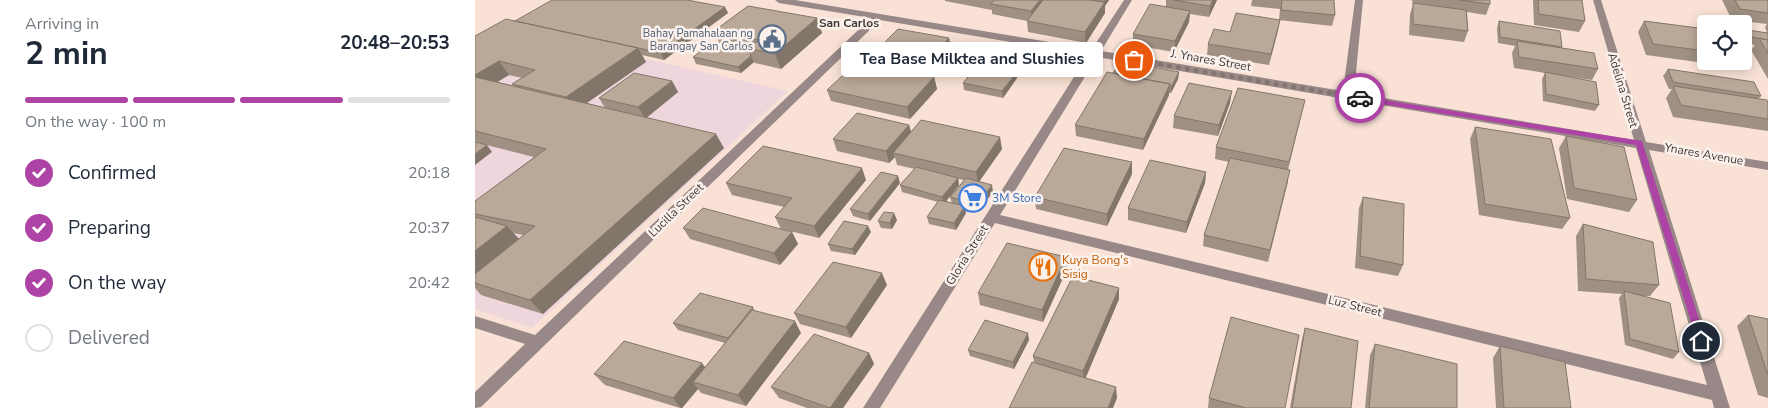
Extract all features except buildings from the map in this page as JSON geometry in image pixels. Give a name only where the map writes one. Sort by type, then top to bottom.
[{"type":"street","name":"J. Ynares Street","points":[[779,0],[1639,143]]},
{"type":"street","name":"Gloria Street","points":[[871,408],[1128,0]]},
{"type":"street","points":[[1348,96],[1359,0]]},
{"type":"street","name":"Adelina Street","points":[[1597,0],[1639,143],[1720,402]]},
{"type":"street","name":"Lucilla Street","points":[[475,402],[878,17]]},
{"type":"street","name":"Ynares Avenue","points":[[1639,143],[1768,166]]},
{"type":"street","name":"Luz Street","points":[[991,217],[1720,402]]},
{"type":"street","points":[[475,322],[537,342]]},
{"type":"shaded area","points":[[514,29],[788,91],[532,328],[475,309],[475,52]]},
{"type":"way so far","points":[[1134,60],[1360,98]]},
{"type":"place","name":"Bahay Pamahalaan ng Barangay San Carlos","points":[[772,39]]},
{"type":"place","name":"Tea Base Milktea and Slushies","points":[[1134,60]]},
{"type":"place","name":"3M Store","points":[[973,198]]},
{"type":"place","name":"Kuya Bong's Sisig","points":[[1043,267]]},
{"type":"district","name":"San Carlos","points":[[849,23]]},
{"type":"route","points":[[1360,98],[1639,143],[1701,341]]}]
